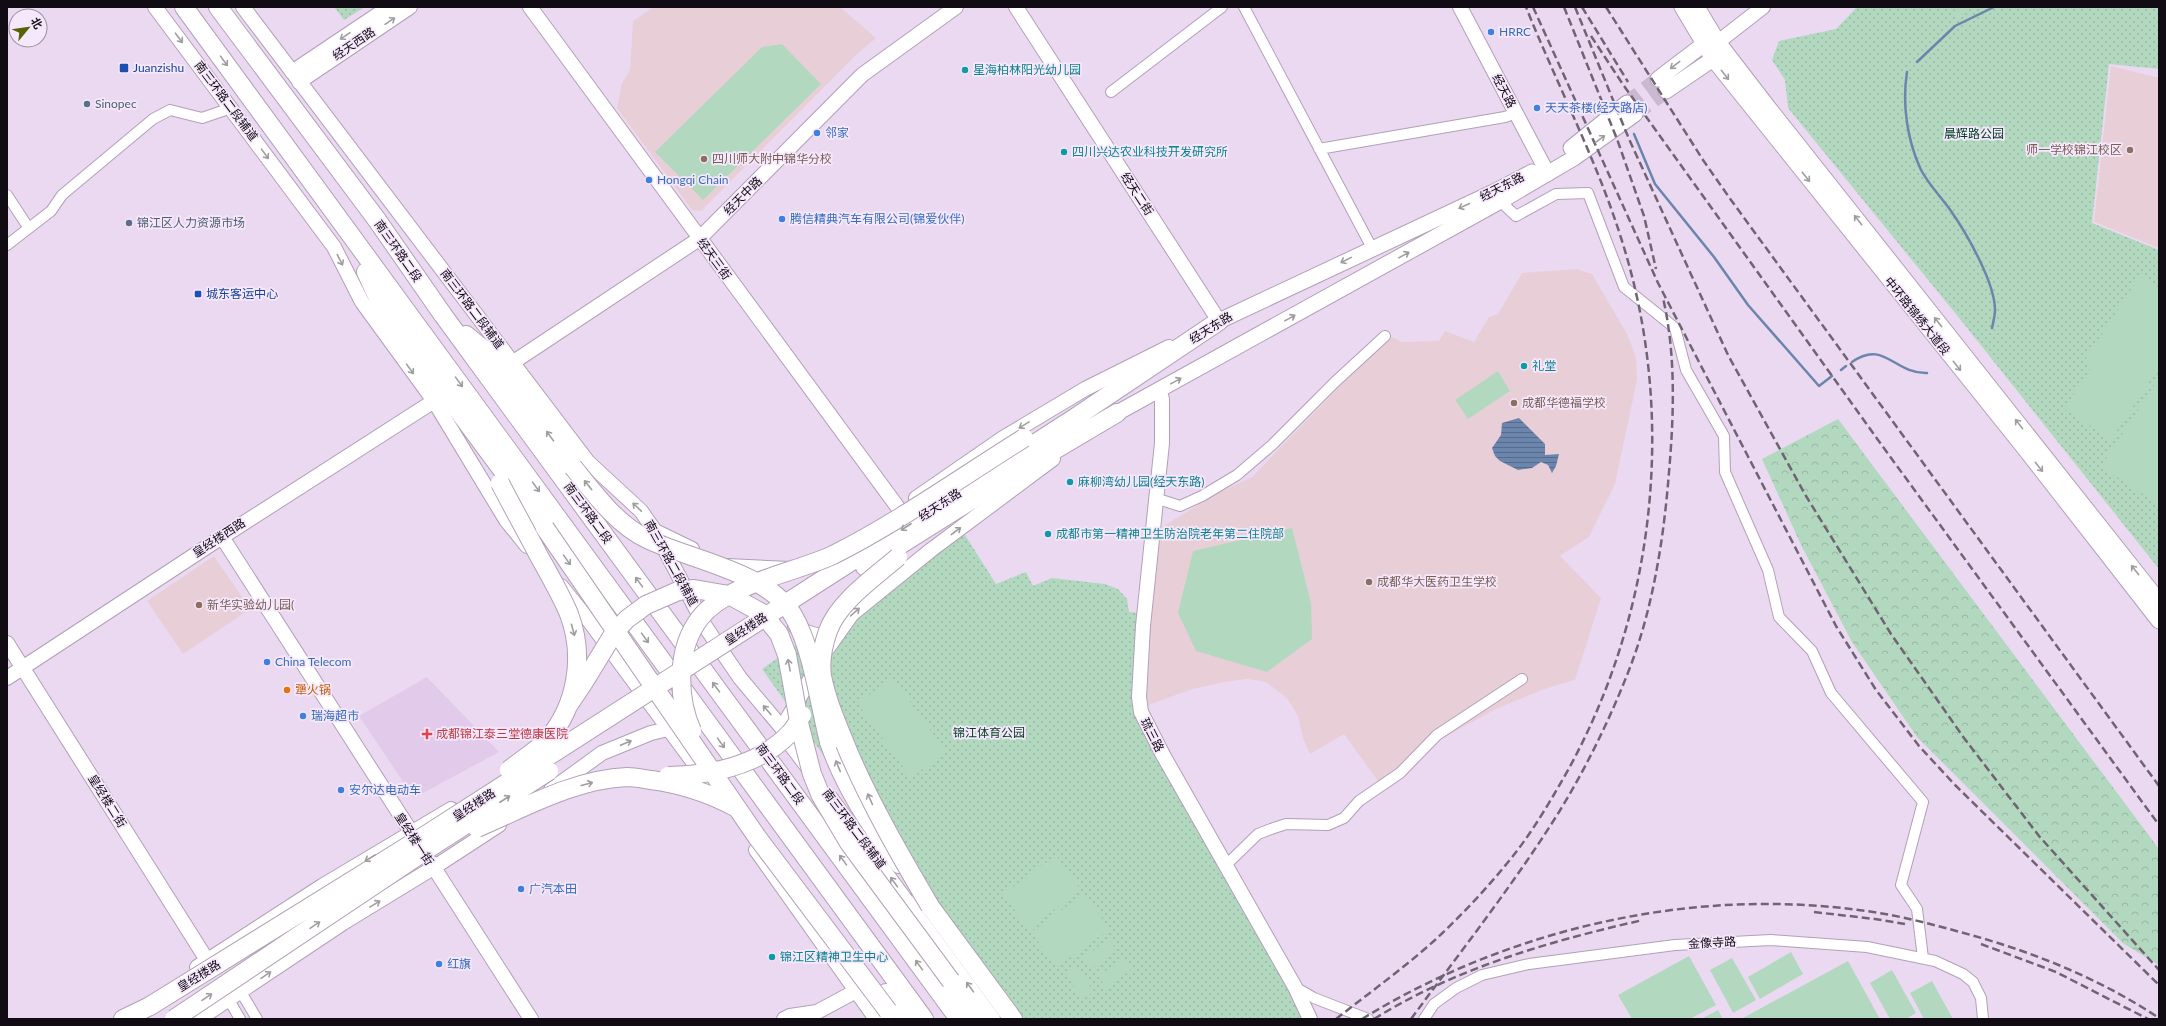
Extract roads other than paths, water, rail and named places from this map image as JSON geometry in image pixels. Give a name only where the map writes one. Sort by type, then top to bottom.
[{"type":"highway","points":[[184,7],[307,173],[924,1019]]},
{"type":"highway","name":"南三环路二段","points":[[218,7],[265,72],[377,220],[443,315],[959,1019]]},
{"type":"highway","points":[[307,173],[340,234],[366,272],[409,330],[439,354]]},
{"type":"highway","points":[[366,272],[383,309],[455,407],[506,483],[704,760],[757,837],[894,1019]]},
{"type":"highway","points":[[443,315],[495,359],[573,467],[597,497],[626,526],[646,538],[702,561],[749,577],[778,598],[794,616],[806,645],[829,742],[838,768],[849,789],[878,835],[1013,1019]]},
{"type":"highway","name":"经天东路","points":[[816,592],[1154,363],[1219,321]]},
{"type":"highway","points":[[704,760],[690,726],[683,703],[682,685],[682,665],[686,645],[692,631],[701,617],[730,595],[832,555],[901,515],[1089,398],[1154,363]]},
{"type":"highway","name":"经天东路","points":[[816,592],[1118,413]]},
{"type":"highway","points":[[506,483],[560,595],[569,615],[575,635],[577,665],[574,686],[568,706]]},
{"type":"highway","points":[[930,906],[874,807],[836,723],[822,675],[823,648],[828,630],[837,614],[860,589],[898,557],[992,487]]},
{"type":"highway","points":[[432,839],[546,740],[559,722],[614,633],[646,604],[678,592],[694,589],[730,595],[762,613],[778,634],[787,655],[800,727],[812,774],[821,796],[849,842],[979,1019]]},
{"type":"highway","name":"皇经楼路","points":[[132,1019],[150,1006],[432,839],[816,592]]},
{"type":"highway","points":[[432,839],[570,789],[605,779],[684,776],[727,769],[753,760],[791,733],[805,711],[810,690],[811,668]]},
{"type":"highway","points":[[628,777],[678,783],[706,792],[736,807],[761,826],[907,1019]]},
{"type":"highway","name":"皇经楼路","points":[[174,1019],[432,839]]},
{"type":"highway","points":[[123,1019],[150,1006]]},
{"type":"main road","name":"中环路锦绣大道段","points":[[1682,7],[2159,601]]},
{"type":"main road","name":"中环路锦绣大道段","points":[[1697,7],[1711,43]]},
{"type":"main road","points":[[1711,43],[1713,59],[1662,85],[1711,43]]},
{"type":"main road","name":"中环路锦绣大道段","points":[[1713,59],[2128,580],[2159,621]]},
{"type":"main road","name":"经天东路","points":[[1118,413],[1500,201],[1631,109]]},
{"type":"main road","name":"经天东路","points":[[1219,321],[1372,248],[1496,191],[1546,170]]},
{"type":"street","name":"南三环路二段辅道","points":[[155,7],[334,247],[362,302],[434,401],[506,520],[590,622],[638,685],[876,1019]]},
{"type":"street","name":"南三环路二段辅道","points":[[243,7],[588,462],[641,511],[655,531],[705,626],[740,678],[782,728],[790,744],[993,1019]]},
{"type":"street","name":"经天西路","points":[[296,77],[389,7]]},
{"type":"street","name":"经天西路","points":[[296,77],[410,7]]},
{"type":"street","name":"经天三街","points":[[530,7],[699,239],[899,509]]},
{"type":"street","name":"经天中路","points":[[512,363],[699,239],[862,76],[956,7]]},
{"type":"street","name":"经天二街","points":[[1016,7],[1219,321]]},
{"type":"street","points":[[1111,92],[1222,7]]},
{"type":"street","points":[[1244,7],[1372,248]]},
{"type":"street","name":"经天路","points":[[1460,7],[1546,170]]},
{"type":"street","points":[[1711,43],[1763,7]]},
{"type":"street","points":[[7,245],[28,227],[51,211],[62,195],[154,119],[170,110],[202,118],[231,108]]},
{"type":"street","points":[[1319,149],[1505,117],[1516,112]]},
{"type":"street","points":[[1500,201],[1516,216],[1556,194],[1588,193],[1624,287],[1675,328],[1686,370],[1724,436],[1725,472],[1768,570],[1780,617],[1812,651],[1831,693],[1923,802],[1901,885],[1917,909],[1923,958]]},
{"type":"street","points":[[7,195],[28,227]]},
{"type":"street","points":[[655,531],[727,566],[788,569],[816,565],[1003,438],[1085,389],[1219,321]]},
{"type":"street","points":[[1155,498],[1180,506],[1202,496],[1237,475],[1272,445],[1335,382],[1386,336]]},
{"type":"street","name":"琉三路","points":[[1159,390],[1162,399],[1162,443],[1155,498],[1143,626],[1139,697],[1141,712],[1163,755],[1295,987],[1310,1019]]},
{"type":"street","name":"皇经楼西路","points":[[7,678],[222,537],[434,401]]},
{"type":"street","points":[[782,728],[834,636],[852,614],[931,550],[1118,413]]},
{"type":"street","name":"皇经楼一街","points":[[222,537],[410,834],[531,1019]]},
{"type":"street","points":[[788,569],[778,589],[778,605],[791,624],[807,634],[834,636]]},
{"type":"street","points":[[2128,580],[2159,631]]},
{"type":"street","name":"皇经楼二街","points":[[7,643],[207,960]]},
{"type":"street","points":[[1226,865],[1258,834],[1286,824],[1328,824],[1344,818],[1359,801],[1400,773],[1437,735],[1522,679]]},
{"type":"street","points":[[114,1019],[322,886],[410,834],[627,698],[638,685]]},
{"type":"street","points":[[199,1019],[344,923],[433,868],[565,781],[602,753],[651,733],[668,729]]},
{"type":"street","points":[[322,886],[340,882],[354,886],[360,896],[357,908],[344,923]]},
{"type":"street","name":"金像寺路","points":[[1424,1019],[1434,1004],[1456,988],[1482,975],[1529,964],[1675,945],[1771,940],[1866,947],[1936,961],[1963,974],[1973,982],[1981,998],[1983,1019]]},
{"type":"street","points":[[1295,987],[1314,998],[1368,1019]]},
{"type":"street","points":[[241,992],[257,1019]]},
{"type":"street","points":[[784,1019],[790,1016],[817,1012],[856,992]]},
{"type":"street","points":[[229,1000],[240,1019]]},
{"type":"water","points":[[1519,418],[1545,444],[1545,455],[1559,454],[1556,466],[1552,473],[1548,465],[1541,462],[1532,468],[1518,470],[1500,461],[1495,456],[1492,448],[1501,435],[1502,423]]},
{"type":"waterway","points":[[1917,62],[1955,26],[1994,7]]},
{"type":"waterway","points":[[1907,72],[1905,97],[1907,122],[1912,147],[1921,170],[1957,221],[1979,259],[1994,299],[1995,312],[1992,328]]},
{"type":"waterway","points":[[1634,134],[1655,184],[1714,257],[1748,305],[1819,386],[1832,376]]},
{"type":"waterway","points":[[1852,362],[1863,356],[1873,354],[1889,359],[1916,372],[1927,373]]},
{"type":"waterway","points":[[1841,370],[1846,366]]},
{"type":"tunnel","points":[[1627,103],[1658,79]]},
{"type":"tunnel","points":[[1635,114],[1666,91]]},
{"type":"railway","points":[[1336,1019],[1435,940],[1466,910],[1495,878],[1527,838],[1563,779],[1594,717],[1619,652],[1637,585],[1648,516],[1652,447],[1649,377],[1639,308],[1622,241],[1601,181],[1526,7]]},
{"type":"railway","points":[[1533,7],[1658,283],[1836,626],[1876,690],[1919,746],[1955,785],[2159,985]]},
{"type":"railway","points":[[1564,7],[1617,139],[1644,216],[1656,269]]},
{"type":"railway","points":[[1575,7],[1629,139],[1728,355],[1806,496],[1891,634],[1964,738],[2039,836],[2159,970]]},
{"type":"railway","points":[[1582,7],[1628,82]]},
{"type":"railway","points":[[1606,7],[1703,160],[1731,200],[2159,786]]},
{"type":"railway","points":[[1591,36],[1624,86],[1878,440],[2159,825]]},
{"type":"railway","points":[[1411,1019],[1506,891],[1559,812],[1579,778],[1606,725],[1629,670],[1645,622],[1651,598],[1667,497],[1671,450],[1673,385],[1670,341],[1663,298]]},
{"type":"railway","points":[[1362,1019],[1421,986],[1483,959],[1548,936],[1614,920],[1682,909],[1750,904],[1818,906],[1885,914],[1971,935],[2020,950],[2068,969],[2115,992],[2159,1018]]},
{"type":"railway","points":[[1814,912],[1905,924]]},
{"type":"railway","points":[[1374,1019],[1405,1001],[1438,985],[1504,958],[1573,937],[1643,920]]},
{"type":"railway","points":[[1981,944],[2056,972],[2148,1019]]},
{"type":"place","name":"HRRC","points":[[1491,32]]},
{"type":"place","name":"Juanzishu","points":[[124,68]]},
{"type":"place","name":"星海柏林阳光幼儿园","points":[[965,70]]},
{"type":"place","name":"Sinopec","points":[[87,104]]},
{"type":"place","name":"天天茶楼(经天路店)","points":[[1537,108]]},
{"type":"place","name":"邻家","points":[[817,133]]},
{"type":"place","name":"师一学校锦江校区","points":[[2130,150]]},
{"type":"place","name":"四川兴达农业科技开发研究所","points":[[1064,152]]},
{"type":"place","name":"四川师大附中锦华分校","points":[[704,159]]},
{"type":"place","name":"Hongqi Chain","points":[[649,180]]},
{"type":"place","name":"腾信精典汽车有限公司(锦爱伙伴)","points":[[782,219]]},
{"type":"place","name":"锦江区人力资源市场","points":[[129,223]]},
{"type":"place","name":"城东客运中心","points":[[198,294]]},
{"type":"place","name":"礼堂","points":[[1524,366]]},
{"type":"place","name":"成都华德福学校","points":[[1514,403]]},
{"type":"place","name":"麻柳湾幼儿园(经天东路)","points":[[1070,482]]},
{"type":"place","name":"成都市第一精神卫生防治院老年第二住院部","points":[[1048,534]]},
{"type":"place","name":"成都华大医药卫生学校","points":[[1369,582]]},
{"type":"place","name":"新华实验幼儿园(","points":[[199,605]]},
{"type":"place","name":"China Telecom","points":[[267,662]]},
{"type":"place","name":"犟火锅","points":[[287,690]]},
{"type":"place","name":"瑞海超市","points":[[303,716]]},
{"type":"place","name":"成都锦江泰三堂德康医院","points":[[427,734]]},
{"type":"place","name":"安尔达电动车","points":[[341,790]]},
{"type":"place","name":"广汽本田","points":[[521,889]]},
{"type":"place","name":"锦江区精神卫生中心","points":[[772,957]]},
{"type":"place","name":"红旗","points":[[439,964]]},
{"type":"park label","name":"晨辉路公园","points":[[1974,134]]},
{"type":"park label","name":"锦江体育公园","points":[[989,733]]}]
